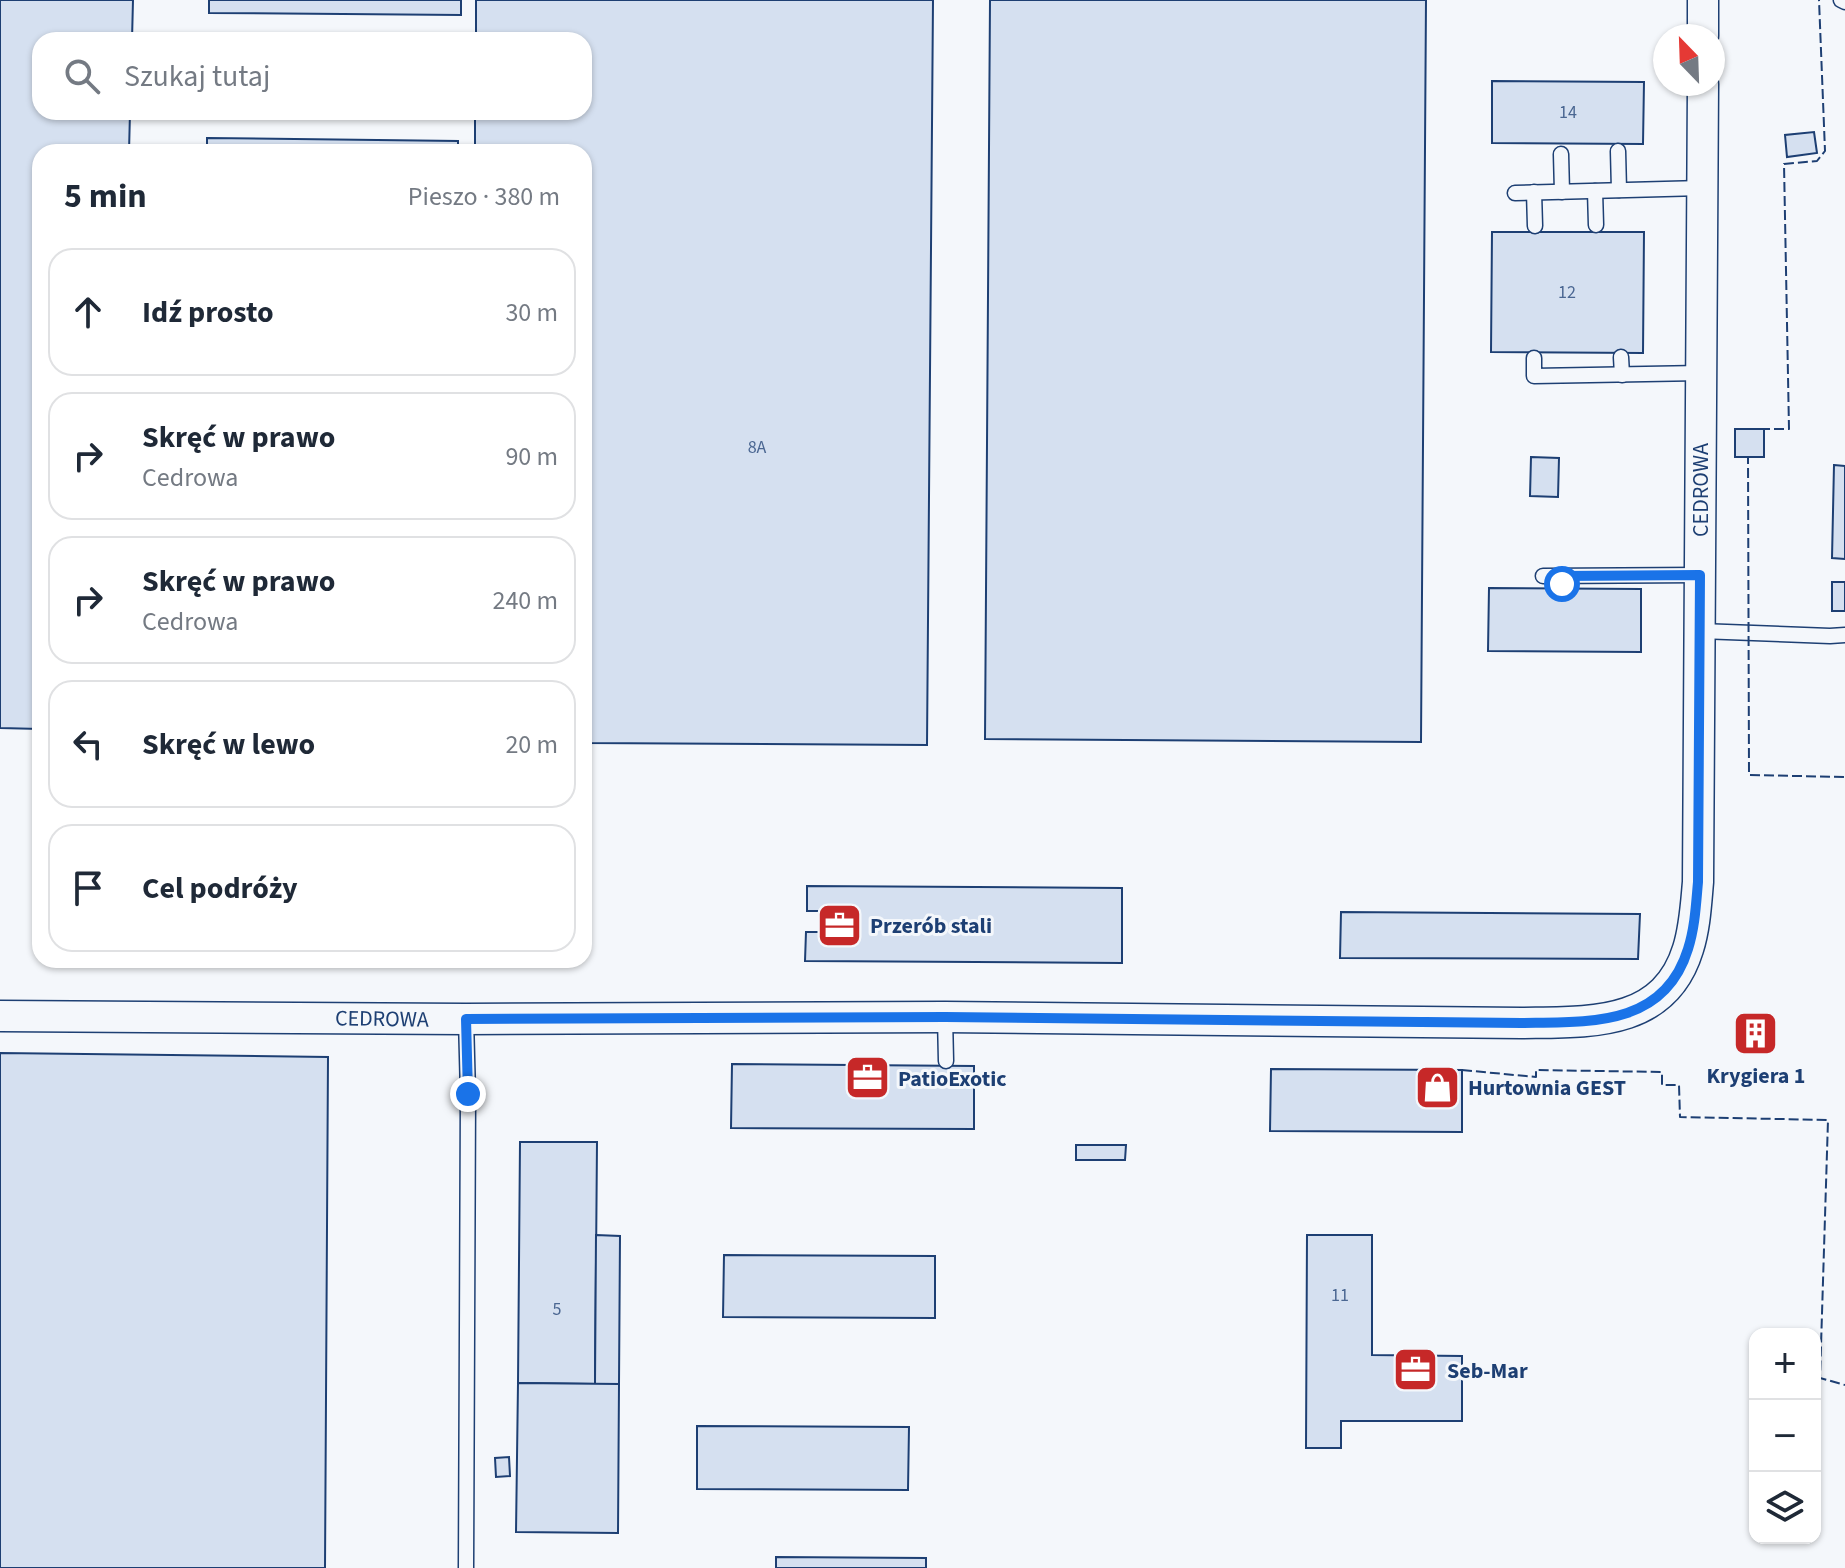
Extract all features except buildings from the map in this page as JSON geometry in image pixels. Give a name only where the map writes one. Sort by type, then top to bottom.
[{"type":"street","points":[[1703,0],[1703,24]]},
{"type":"street","name":"CEDROWA","points":[[0,1016],[466,1019],[945,1017],[1522,1023],[1597,1021],[1640,1009],[1660,996],[1685,960],[1694,927],[1698,882],[1703,96]]},
{"type":"lane","points":[[1618,151],[1619,190]]},
{"type":"lane","points":[[1561,154],[1562,192]]},
{"type":"lane","points":[[1515,193],[1702,188]]},
{"type":"lane","points":[[1595,191],[1596,225]]},
{"type":"lane","points":[[1534,192],[1535,226]]},
{"type":"lane","points":[[1621,357],[1622,375]]},
{"type":"lane","points":[[1534,358],[1534,376],[1701,373]]},
{"type":"lane","points":[[1543,576],[1562,580],[1608,580],[1700,575]]},
{"type":"lane","points":[[1700,631],[1845,635]]},
{"type":"lane","points":[[945,1017],[946,1061]]},
{"type":"lane","points":[[466,1019],[466,1568]]},
{"type":"fence","points":[[1764,433],[1764,429],[1789,429],[1784,164],[1817,161],[1825,151],[1819,0]]},
{"type":"fence","points":[[1751,457],[1748,457],[1749,775],[1845,777]]},
{"type":"fence","points":[[1462,1070],[1536,1077],[1536,1070],[1662,1072],[1662,1085],[1679,1085],[1680,1117],[1828,1120],[1820,1378],[1845,1385]]},
{"type":"place","name":"Przerób stali","points":[[839,925]]},
{"type":"place","name":"Krygiera 1","points":[[1756,1034]]},
{"type":"place","name":"PatioExotic","points":[[867,1078]]},
{"type":"place","name":"Hurtownia GEST","points":[[1437,1087]]},
{"type":"place","name":"Seb-Mar","points":[[1416,1370]]},
{"type":"route","points":[[468,1094],[466,1019],[945,1017],[1522,1023],[1597,1021],[1640,1009],[1660,996],[1679,972],[1694,927],[1698,882],[1700,575],[1562,576],[1562,584]]}]
